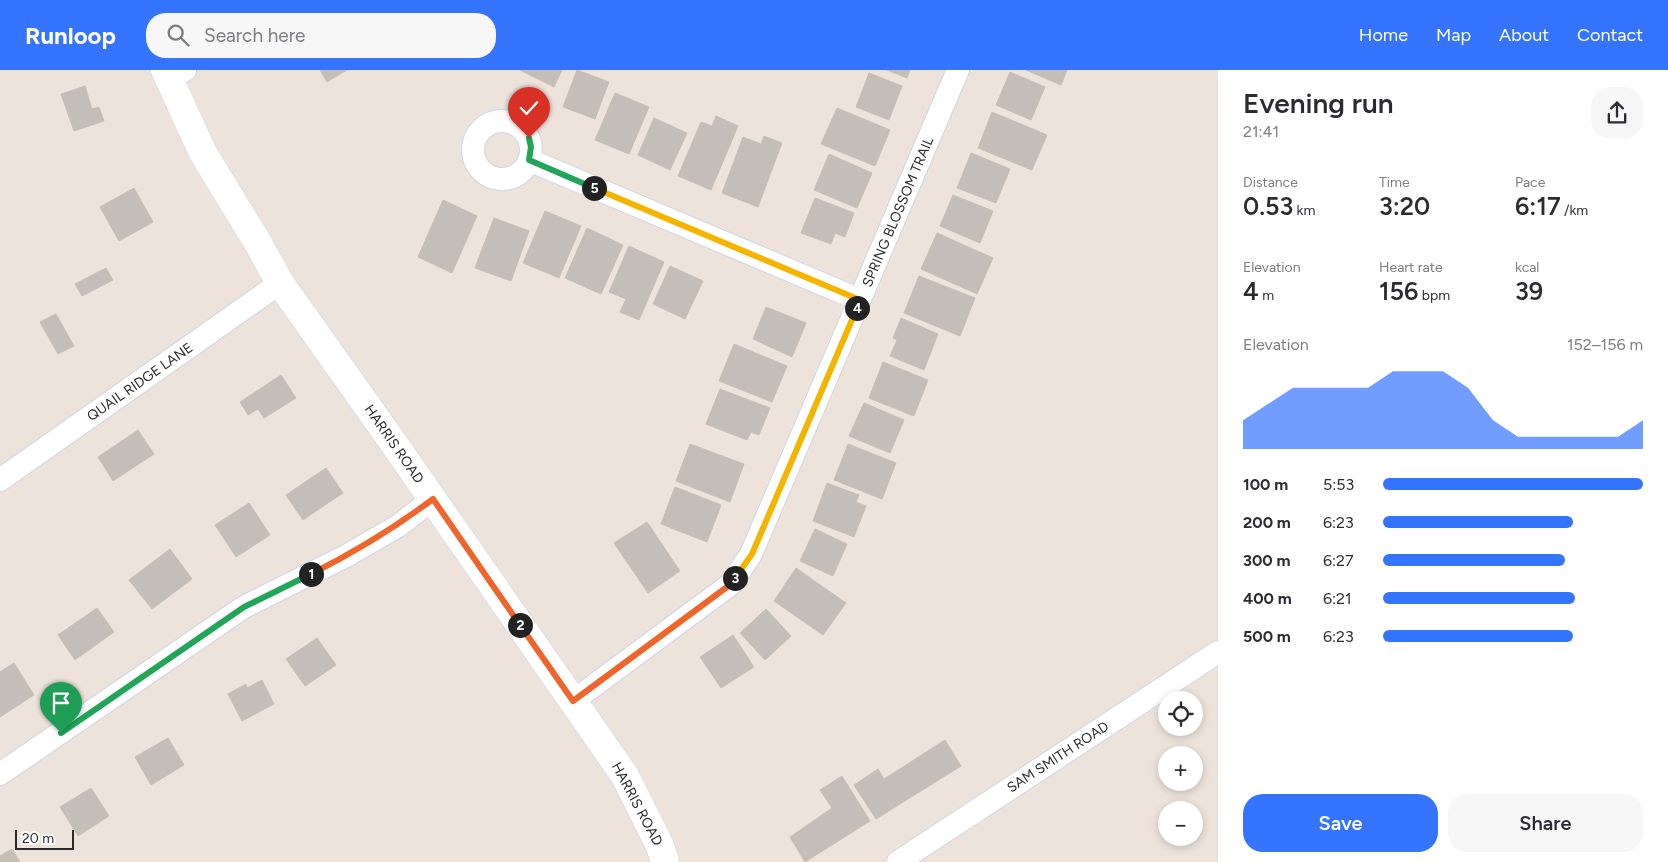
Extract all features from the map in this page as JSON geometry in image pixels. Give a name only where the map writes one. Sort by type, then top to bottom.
[{"type":"street","name":"SPRING BLOSSOM TRAIL","points":[[573,701],[731,584],[752,554],[958,70]]},
{"type":"street","name":"HARRIS ROAD","points":[[173,73],[203,153],[280,283],[433,499],[624,776],[660,846],[665,862]]},
{"type":"street","points":[[529,160],[860,300]]},
{"type":"street","name":"QUAIL RIDGE LANE","points":[[0,480],[280,283]]},
{"type":"street","points":[[0,774],[244,607],[346,556],[398,526],[433,499]]},
{"type":"street","name":"SAM SMITH ROAD","points":[[898,862],[1218,652]]},
{"type":"building","points":[[320,70],[347,70],[327,82]]},
{"type":"building","points":[[520,70],[562,70],[554,87]]},
{"type":"building","points":[[577,70],[609,82],[595,119],[563,107]]},
{"type":"building","points":[[887,70],[910,70],[907,78]]},
{"type":"building","points":[[1026,70],[1067,70],[1061,85]]},
{"type":"building","points":[[1010,72],[1045,87],[1031,120],[996,105]]},
{"type":"building","points":[[869,73],[902,86],[889,120],[856,107]]},
{"type":"building","points":[[85,86],[92,109],[99,107],[104,121],[74,131],[61,94]]},
{"type":"building","points":[[615,93],[649,107],[629,154],[595,140]]},
{"type":"building","points":[[837,108],[890,130],[875,166],[821,144]]},
{"type":"building","points":[[992,112],[1047,135],[1032,170],[978,148]]},
{"type":"building","points":[[716,116],[738,126],[711,190],[678,176],[701,122],[712,126]]},
{"type":"building","points":[[654,118],[687,133],[670,170],[638,155]]},
{"type":"building","points":[[764,136],[782,143],[758,207],[722,193],[743,137],[761,144]]},
{"type":"building","points":[[971,153],[1010,169],[996,203],[957,188]]},
{"type":"building","points":[[829,154],[872,173],[857,208],[814,190]]},
{"type":"building","points":[[134,188],[153,222],[119,241],[100,207]]},
{"type":"building","points":[[953,195],[993,211],[980,243],[940,226]]},
{"type":"building","points":[[815,198],[854,213],[845,237],[835,233],[831,244],[801,233]]},
{"type":"building","points":[[443,200],[477,216],[452,273],[418,257]]},
{"type":"building","points":[[545,211],[581,226],[559,278],[523,263]]},
{"type":"building","points":[[494,218],[529,231],[511,281],[475,268]]},
{"type":"building","points":[[587,228],[623,245],[601,294],[565,278]]},
{"type":"building","points":[[937,233],[993,258],[977,294],[921,269]]},
{"type":"building","points":[[629,246],[664,262],[639,320],[620,312],[626,299],[609,292]]},
{"type":"building","points":[[670,266],[703,281],[685,319],[653,304]]},
{"type":"building","points":[[106,268],[113,280],[82,296],[75,284]]},
{"type":"building","points":[[919,276],[975,298],[960,336],[904,313]]},
{"type":"building","points":[[766,307],[806,323],[792,357],[753,339]]},
{"type":"building","points":[[56,314],[74,346],[58,354],[40,322]]},
{"type":"building","points":[[901,318],[938,334],[924,370],[890,356],[897,340],[893,338]]},
{"type":"building","points":[[734,344],[787,366],[772,402],[719,381]]},
{"type":"building","points":[[883,362],[928,380],[914,416],[869,398]]},
{"type":"building","points":[[281,375],[296,398],[264,418],[258,409],[248,415],[240,402]]},
{"type":"building","points":[[720,389],[770,408],[759,435],[751,432],[747,440],[706,424]]},
{"type":"building","points":[[864,403],[904,420],[890,453],[849,436]]},
{"type":"building","points":[[138,430],[154,454],[113,481],[98,457]]},
{"type":"building","points":[[690,444],[744,464],[730,502],[676,481]]},
{"type":"building","points":[[848,444],[896,463],[882,499],[834,480]]},
{"type":"building","points":[[326,468],[343,493],[303,520],[286,495]]},
{"type":"building","points":[[827,483],[859,495],[856,502],[866,506],[854,537],[813,521]]},
{"type":"building","points":[[675,487],[721,505],[707,542],[661,524]]},
{"type":"building","points":[[249,503],[270,535],[236,557],[215,525]]},
{"type":"building","points":[[647,522],[680,571],[648,593],[614,543]]},
{"type":"building","points":[[815,529],[847,544],[833,576],[800,561]]},
{"type":"building","points":[[170,549],[192,579],[152,609],[129,580]]},
{"type":"building","points":[[796,568],[846,603],[823,635],[774,601]]},
{"type":"building","points":[[97,608],[114,632],[75,660],[58,635]]},
{"type":"building","points":[[766,609],[791,636],[765,660],[740,633]]},
{"type":"building","points":[[733,635],[754,667],[721,688],[700,657]]},
{"type":"building","points":[[317,638],[336,665],[305,686],[286,659]]},
{"type":"building","points":[[14,663],[34,695],[0,717],[0,672]]},
{"type":"building","points":[[262,680],[274,704],[242,721],[228,694],[246,684],[247,688]]},
{"type":"building","points":[[168,738],[184,765],[151,785],[135,757]]},
{"type":"building","points":[[945,740],[961,766],[876,819],[854,785],[878,769],[884,779]]},
{"type":"building","points":[[842,776],[870,821],[805,862],[790,837],[832,808],[820,790]]},
{"type":"building","points":[[91,788],[109,816],[78,836],[60,807]]},
{"type":"building","points":[[12,849],[20,862],[0,862],[0,856]]},
{"type":"route","points":[[61,733],[244,607],[346,556],[398,526],[433,499],[573,701],[731,584],[752,554],[860,300],[529,160],[531,147],[529,138]]}]
